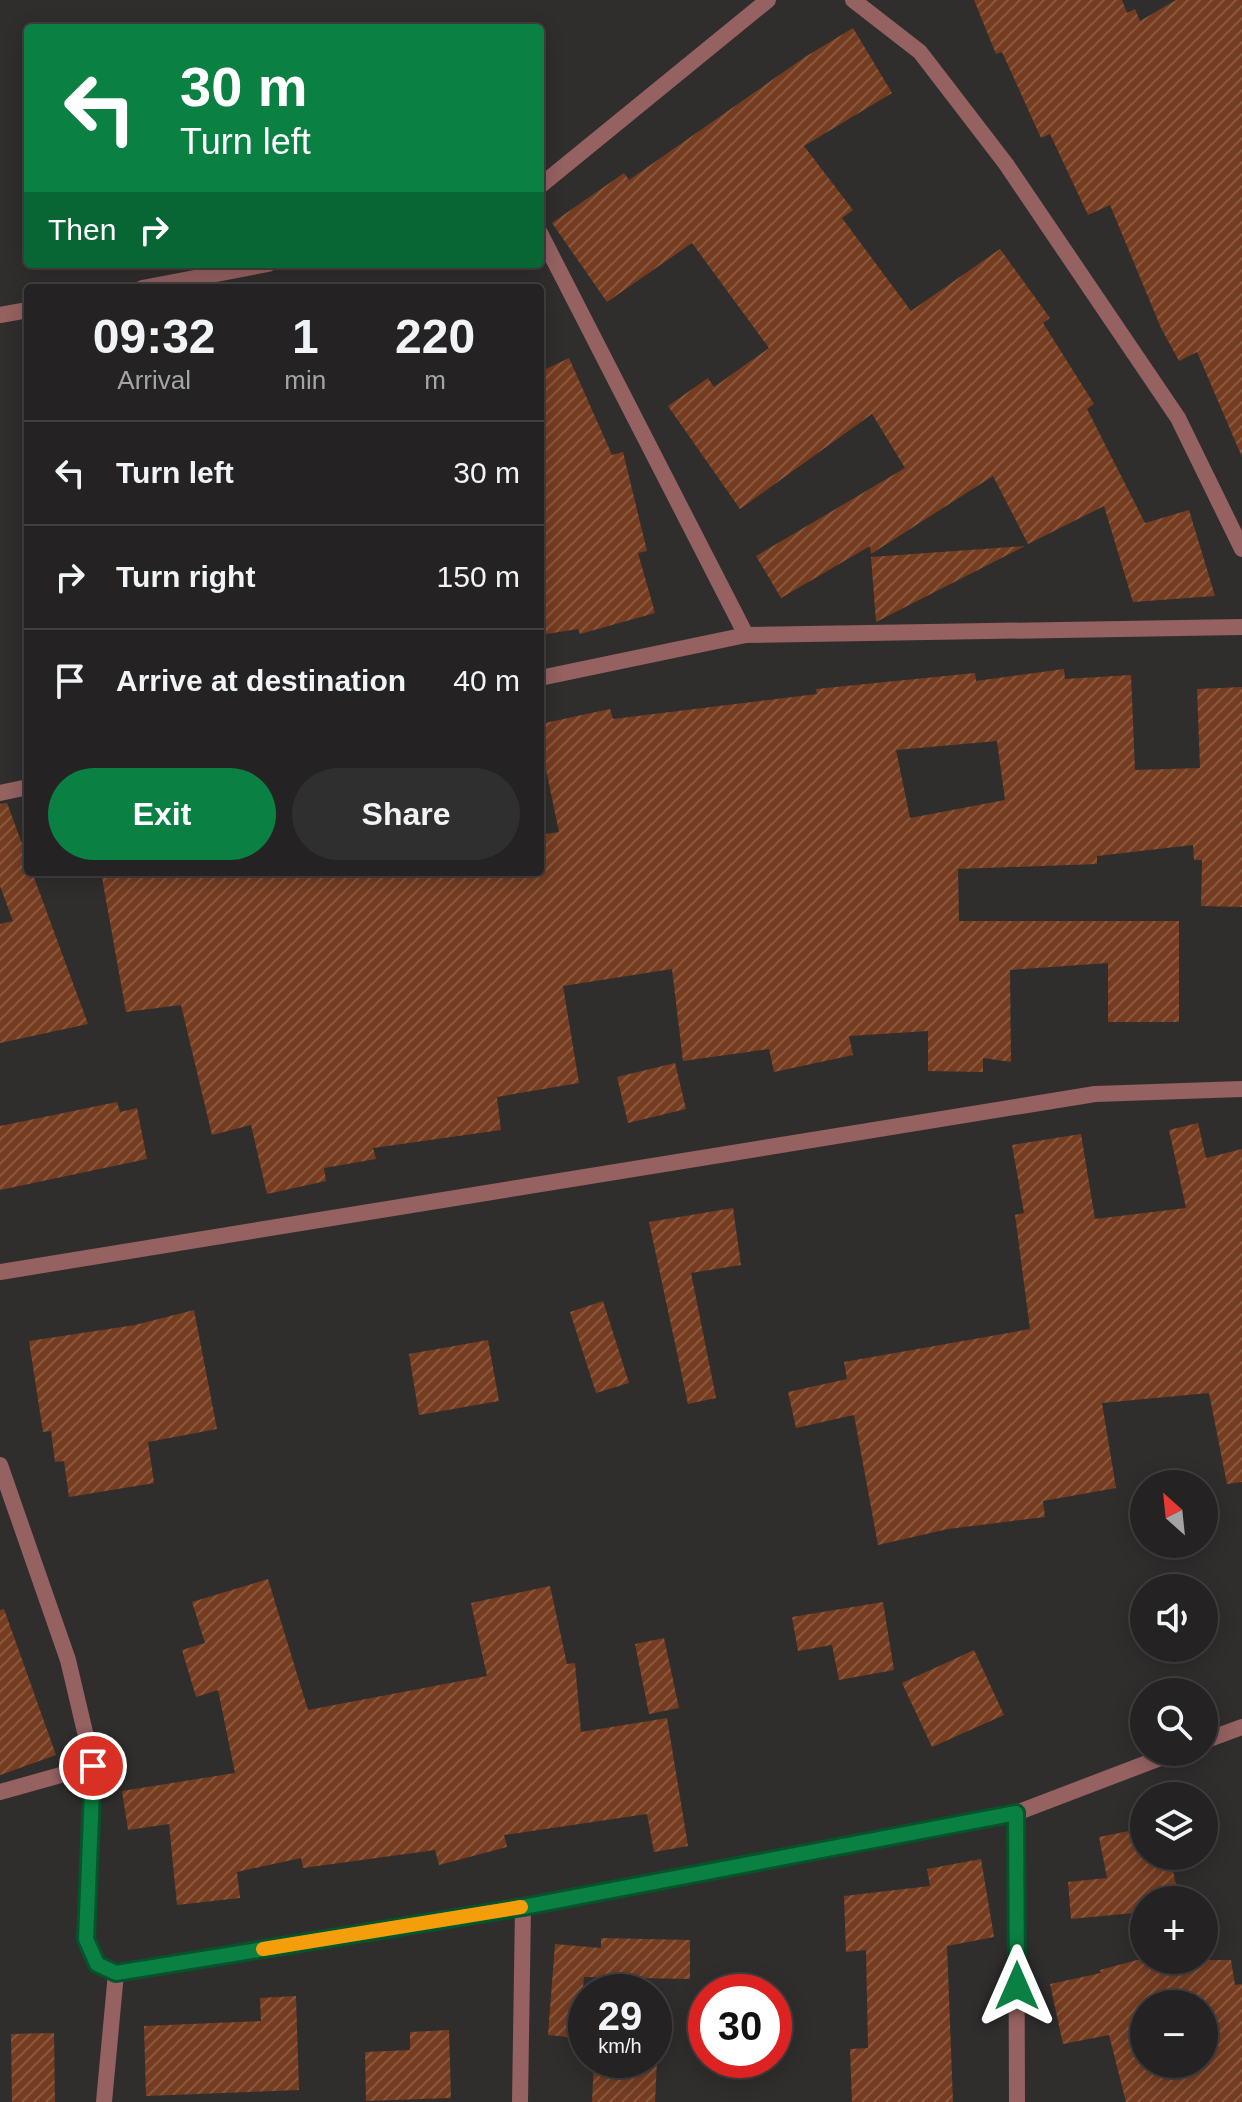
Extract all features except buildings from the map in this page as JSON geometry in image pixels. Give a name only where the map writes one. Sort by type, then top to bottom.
[{"type":"street","points":[[544,183],[768,0]]},
{"type":"street","points":[[853,0],[920,52],[1006,164],[1178,418],[1242,549]]},
{"type":"street","points":[[544,241],[746,635]]},
{"type":"street","points":[[163,284],[247,268]]},
{"type":"street","points":[[0,315],[24,311]]},
{"type":"street","points":[[544,677],[746,635],[1242,627]]},
{"type":"street","points":[[0,793],[24,788]]},
{"type":"street","points":[[0,1272],[1095,1094],[1242,1089]]},
{"type":"street","points":[[0,1465],[68,1660],[93,1766],[86,1939],[97,1964],[116,1973],[523,1907],[1016,1813],[1139,1766]]},
{"type":"street","points":[[1218,1736],[1242,1727]]},
{"type":"street","points":[[0,1792],[93,1766]]},
{"type":"street","points":[[1016,1813],[1017,2102]]},
{"type":"street","points":[[520,2102],[523,1907]]},
{"type":"street","points":[[104,2102],[116,1973]]},
{"type":"slow traffic","points":[[263,1949],[521,1907]]},
{"type":"route","points":[[93,1766],[86,1939],[97,1964],[116,1973],[523,1907],[1016,1813],[1017,1986]]}]
